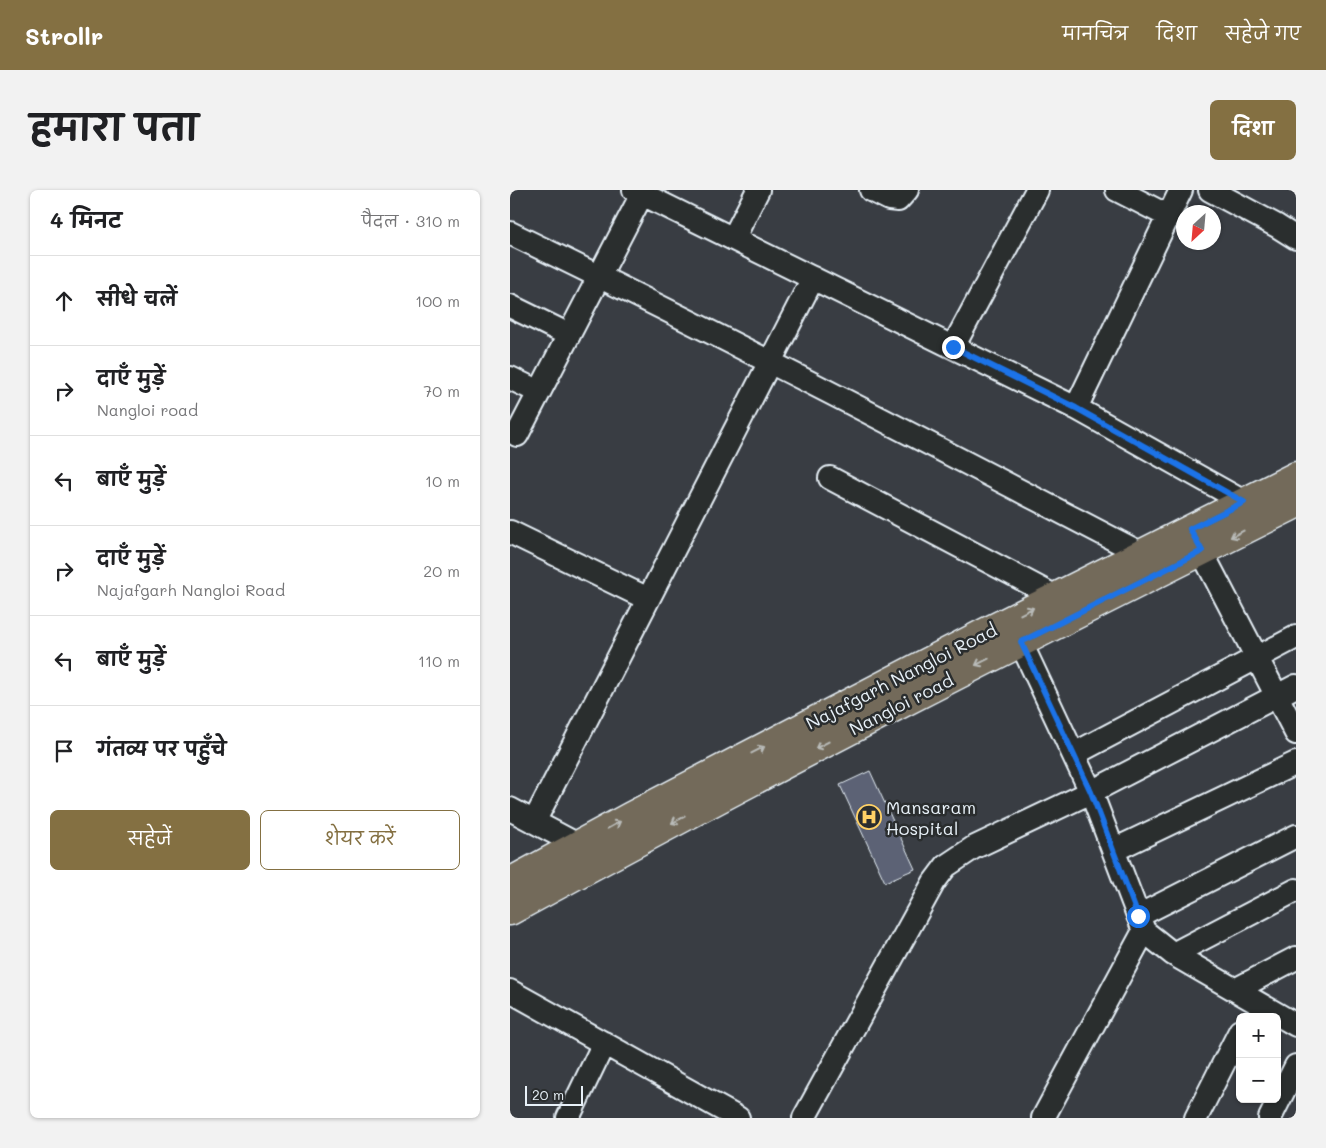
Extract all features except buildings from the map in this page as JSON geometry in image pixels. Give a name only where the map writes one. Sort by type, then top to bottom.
[{"type":"main road","points":[[1253,512],[1296,476]]},
{"type":"main road","name":"Nangloi road","points":[[510,911],[603,860],[1021,642],[1196,540],[1253,512],[1296,504]]},
{"type":"main road","name":"Najafgarh Nangloi Road","points":[[510,882],[631,816],[1142,554],[1196,540]]},
{"type":"street","points":[[734,239],[758,190]]},
{"type":"street","points":[[871,190],[888,199],[898,200],[907,190]]},
{"type":"street","points":[[953,347],[1037,190]]},
{"type":"street","points":[[1117,190],[1168,216]]},
{"type":"street","points":[[1076,408],[1181,190]]},
{"type":"street","points":[[1210,190],[1296,238]]},
{"type":"street","points":[[517,434],[600,276],[638,192],[1076,408],[1253,512]]},
{"type":"street","points":[[510,233],[600,276],[1142,554]]},
{"type":"street","points":[[534,822],[812,278]]},
{"type":"street","points":[[510,306],[568,336]]},
{"type":"street","points":[[510,378],[539,392]]},
{"type":"street","points":[[830,478],[1056,597]]},
{"type":"street","points":[[510,532],[648,599]]},
{"type":"street","points":[[1196,540],[1257,657],[1286,691],[1296,733]]},
{"type":"street","points":[[1074,754],[1296,637]]},
{"type":"street","points":[[1021,642],[1091,792],[1141,923],[1173,954],[1235,990],[1251,1009],[1296,1025]]},
{"type":"street","points":[[804,1118],[934,882],[946,866],[973,848],[1091,792],[1286,691]]},
{"type":"street","points":[[1114,850],[1296,763]]},
{"type":"street","points":[[510,809],[578,844],[603,860]]},
{"type":"street","points":[[1043,1118],[1141,923],[1296,836]]},
{"type":"street","points":[[1173,954],[1296,890]]},
{"type":"street","points":[[1235,990],[1296,958]]},
{"type":"street","points":[[510,991],[604,1044],[716,1113],[738,1118]]},
{"type":"street","points":[[1196,1118],[1236,1039]]},
{"type":"street","points":[[568,1118],[604,1044]]},
{"type":"street","points":[[1270,1118],[1296,1066]]},
{"type":"place","name":"Mansaram Hospital","points":[[869,817]]},
{"type":"route","points":[[953,347],[1076,408],[1244,502],[1190,529],[1202,551],[1021,642],[1091,792],[1138,916]]}]
